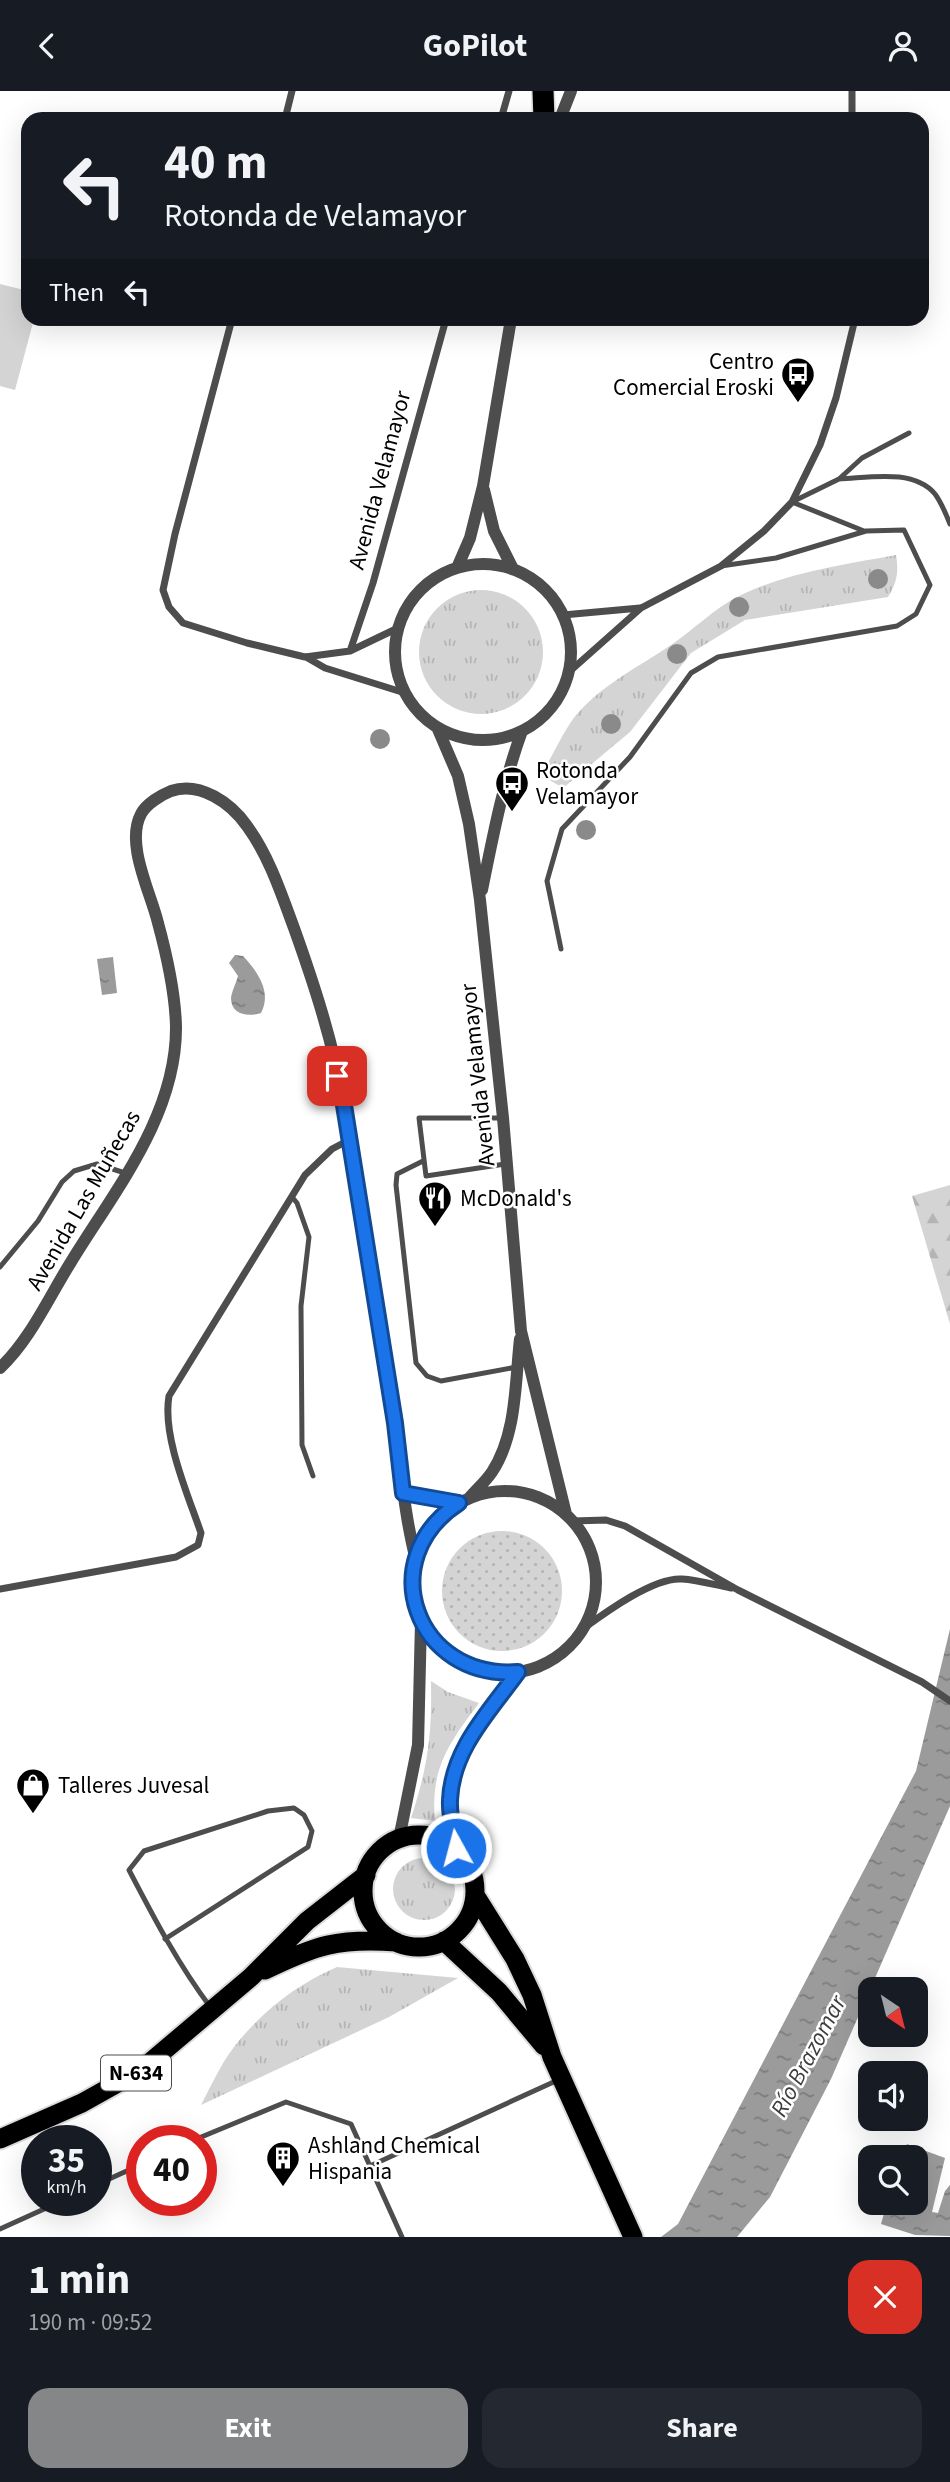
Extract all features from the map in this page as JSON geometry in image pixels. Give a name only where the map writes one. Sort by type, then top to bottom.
[{"type":"highway","points":[[543,91],[544,112]]},
{"type":"highway","points":[[399,1839],[414,1835],[444,1840],[456,1848],[467,1862],[474,1878],[475,1895],[470,1914],[460,1930],[444,1941],[499,1992],[552,2057]]},
{"type":"highway","name":"N-634","points":[[0,2139],[82,2103],[141,2070],[251,1977],[307,1921],[366,1875],[373,1860],[385,1847],[399,1839]]},
{"type":"highway","points":[[366,1875],[363,1891],[369,1914],[382,1933],[396,1942]]},
{"type":"highway","points":[[475,1895],[515,1959],[532,1995],[552,2057],[633,2237]]},
{"type":"highway","name":"N-634","points":[[251,1977],[294,1955],[326,1944],[357,1940],[396,1942],[412,1947],[444,1941]]},
{"type":"street","points":[[287,112],[292,91]]},
{"type":"street","points":[[503,112],[509,91]]},
{"type":"street","points":[[564,112],[571,91]]},
{"type":"street","points":[[852,91],[852,112]]},
{"type":"street","points":[[230,326],[175,534],[163,590],[169,607],[183,623],[305,657],[325,668],[405,694]]},
{"type":"street","name":"Avenida Velamayor","points":[[351,651],[373,583],[444,326]]},
{"type":"street","points":[[457,568],[470,538],[483,486],[510,326]]},
{"type":"street","points":[[569,672],[641,608],[721,566],[764,531],[792,502],[824,433],[844,370],[853,326]]},
{"type":"street","points":[[483,486],[494,531],[513,569]]},
{"type":"street","points":[[485,564],[513,569],[543,587],[563,615],[570,643],[569,672],[552,707],[538,721],[522,731],[494,740],[464,738],[437,727],[419,713],[405,694],[397,672],[394,650],[398,628],[407,608],[420,590],[437,577],[457,568],[485,564]]},
{"type":"street","points":[[563,615],[641,608]]},
{"type":"street","points":[[305,657],[351,651],[398,628]]},
{"type":"street","name":"Avenida Velamayor","points":[[437,727],[458,776],[469,824],[480,899],[503,1118],[521,1331]]},
{"type":"street","name":"Avenida Velamayor","points":[[480,899],[508,768],[522,731]]},
{"type":"street","name":"Avenida Las Muñecas","points":[[0,1368],[37,1318],[126,1174],[163,1102],[176,1051],[173,992],[158,919],[137,851],[137,832],[141,814],[158,797],[186,788],[200,790],[218,798],[234,810],[247,825],[267,859],[306,961],[326,1030],[343,1099],[395,1423],[408,1528],[416,1560]]},
{"type":"street","points":[[0,1589],[176,1557],[198,1545],[201,1533],[174,1448],[167,1409],[169,1396],[305,1175],[331,1149],[349,1140]]},
{"type":"street","points":[[403,1493],[465,1500],[495,1491],[521,1492],[545,1500],[569,1517],[588,1544],[596,1572],[594,1601],[584,1628],[576,1639],[544,1664],[518,1672],[489,1672],[461,1663],[438,1645],[417,1609],[413,1585],[416,1560],[430,1528],[465,1500],[492,1472],[504,1447],[510,1424],[521,1331]]},
{"type":"street","points":[[521,1331],[569,1517]]},
{"type":"street","points":[[569,1517],[606,1520],[625,1526],[738,1590],[922,1682],[950,1701]]},
{"type":"street","points":[[584,1628],[617,1604],[652,1587],[679,1579],[738,1590]]},
{"type":"street","points":[[399,1839],[418,1745],[422,1621]]},
{"type":"street","points":[[456,1848],[450,1801],[455,1768],[470,1738],[518,1672]]},
{"type":"lane","points":[[792,502],[839,479],[862,458],[909,433]]},
{"type":"lane","points":[[839,479],[904,478],[921,483],[934,493],[950,524]]},
{"type":"lane","points":[[792,502],[866,531]]},
{"type":"lane","points":[[561,949],[547,881],[562,829],[630,757],[691,673],[718,657],[897,626],[916,614],[930,585],[904,530],[866,531],[776,558],[721,566]]},
{"type":"lane","points":[[503,1118],[419,1118],[426,1176],[507,1164]]},
{"type":"lane","points":[[423,1161],[397,1174],[396,1185],[416,1363],[427,1377],[441,1381],[517,1367]]},
{"type":"lane","points":[[0,1267],[38,1221],[62,1182],[74,1171],[97,1164],[126,1174]]},
{"type":"lane","points":[[292,1197],[297,1203],[309,1237],[301,1306],[302,1445],[313,1476]]},
{"type":"lane","points":[[165,1939],[308,1847],[313,1831],[304,1815],[294,1808],[268,1811],[144,1851],[129,1870],[165,1939],[212,2010]]},
{"type":"lane","points":[[370,2165],[562,2078]]},
{"type":"lane","points":[[217,2130],[286,2102],[351,2124],[401,2237]]},
{"type":"lane","points":[[0,2229],[29,2216]]},
{"type":"green space","points":[[0,284],[21,289],[21,326],[32,326],[15,390],[0,386]]},
{"type":"green space","points":[[896,555],[896,577],[888,597],[745,620],[691,653],[630,732],[563,788],[541,775],[564,732],[583,707],[619,678],[671,645],[731,600],[758,587],[796,575]]},
{"type":"green space","points":[[481,590],[505,595],[525,608],[538,628],[543,652],[538,676],[525,696],[505,709],[481,714],[457,709],[437,696],[424,676],[419,652],[424,628],[437,608],[457,595]]},
{"type":"green space","points":[[950,1185],[950,1324],[912,1196]]},
{"type":"green space","points":[[502,1531],[525,1535],[545,1548],[558,1568],[562,1591],[558,1614],[545,1634],[525,1647],[502,1651],[479,1647],[459,1634],[446,1614],[442,1591],[446,1568],[459,1548],[479,1535]]},
{"type":"green space","points":[[431,1681],[448,1692],[479,1703],[444,1757],[436,1786],[435,1821],[411,1818],[428,1751]]},
{"type":"green space","points":[[424,1858],[436,1860],[446,1867],[453,1877],[453,1901],[446,1911],[436,1918],[424,1920],[412,1918],[402,1911],[395,1901],[393,1889],[395,1877],[402,1867],[412,1860]]},
{"type":"green space","points":[[337,1967],[458,1978],[389,2017],[201,2105],[229,2054],[256,2022],[294,1991]]},
{"type":"water","points":[[235,955],[243,956],[262,983],[265,997],[261,1013],[241,1013],[232,1004],[231,998],[238,976],[229,963]]},
{"type":"water","points":[[113,957],[117,993],[102,995],[97,959]]},
{"type":"water","name":"Río Brazomar","points":[[950,1629],[950,1806],[875,1977],[858,1977],[858,2017],[831,2079],[770,2197],[737,2237],[661,2237],[678,2224],[916,1771]]},
{"type":"water","points":[[928,2152],[945,2158],[932,2212],[938,2213],[945,2191],[950,2185],[950,2236],[915,2235],[881,2224],[884,2215],[928,2215]]},
{"type":"place","name":"Centro Comercial Eroski","points":[[798,404]]},
{"type":"place","name":"Rotonda Velamayor","points":[[512,813]]},
{"type":"place","name":"McDonald's","points":[[435,1228]]},
{"type":"place","name":"Talleres Juvesal","points":[[33,1815]]},
{"type":"place","name":"Ashland Chemical Hispania","points":[[283,2188]]},
{"type":"route","points":[[337,1076],[343,1099],[395,1423],[403,1493],[459,1503],[430,1528],[419,1549],[413,1585],[417,1609],[438,1645],[461,1663],[489,1672],[518,1672],[470,1738],[455,1768],[450,1801],[456,1848]]}]
